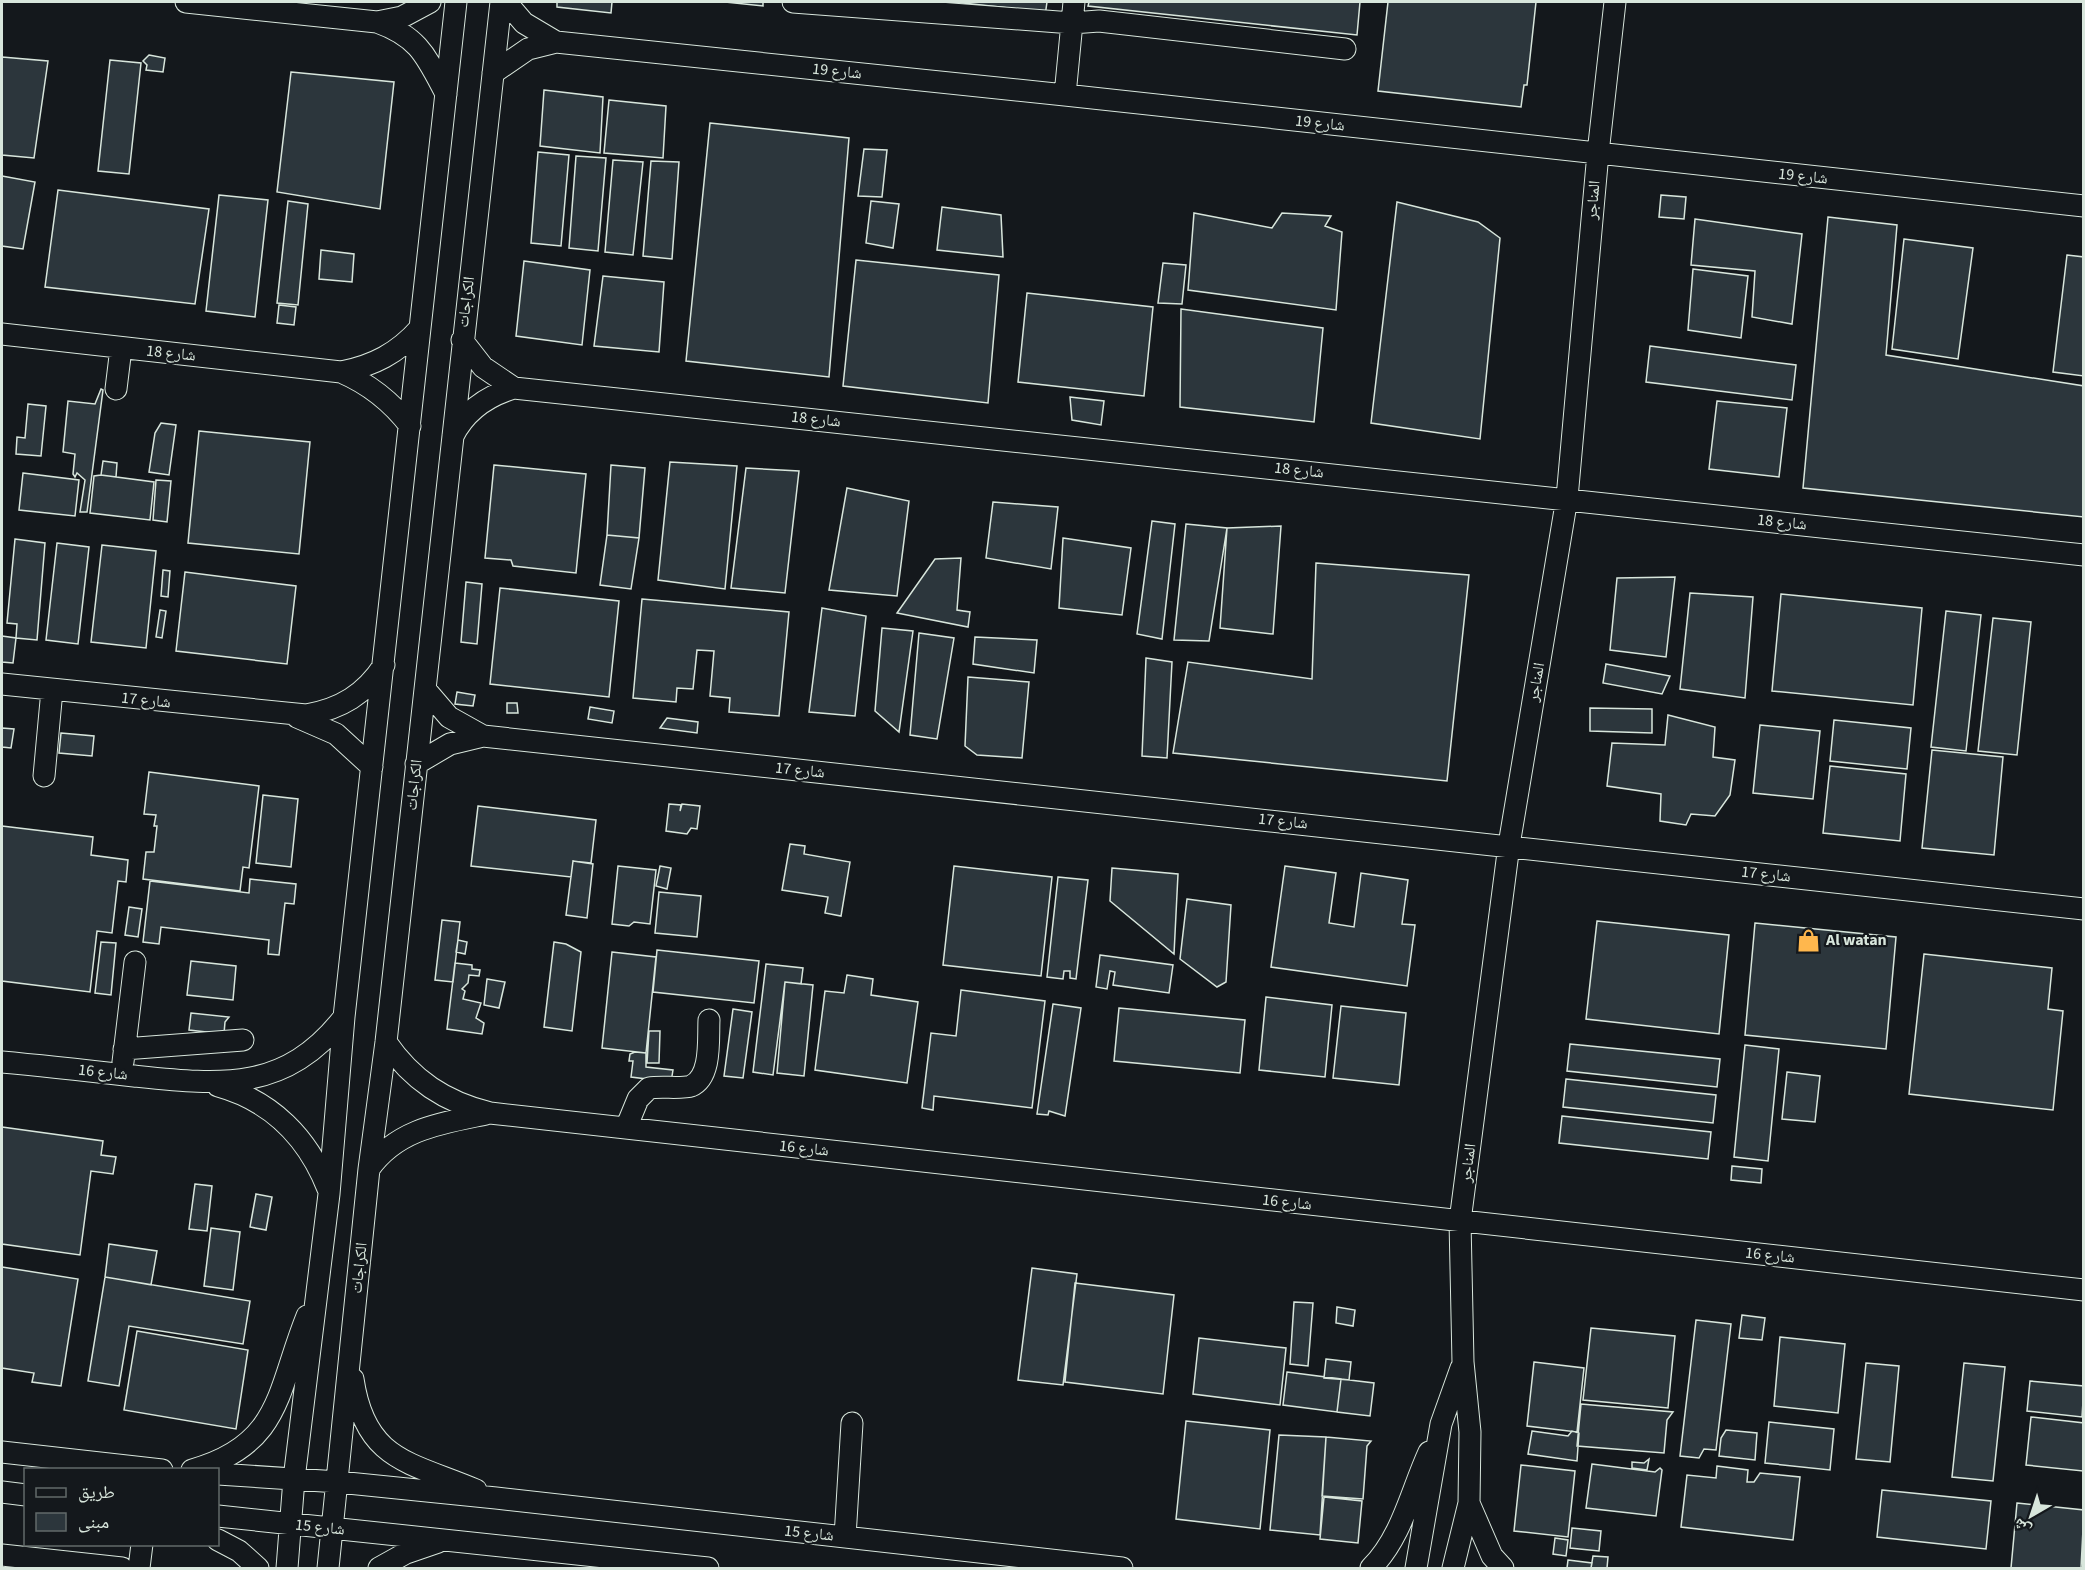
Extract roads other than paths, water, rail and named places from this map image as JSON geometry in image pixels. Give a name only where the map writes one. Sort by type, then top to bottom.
[{"type":"street","points":[[186,2],[376,22],[397,29],[418,45],[446,94]]},
{"type":"street","points":[[376,22],[402,17],[430,2]]},
{"type":"street","points":[[287,1569],[294,1479],[319,1287],[344,1017],[456,2]]},
{"type":"street","name":"الكراجات","points":[[328,1569],[369,1169],[386,1042],[501,2]]},
{"type":"street","name":"شارع 19","points":[[506,2],[525,23],[556,42]]},
{"type":"street","points":[[793,2],[1072,23],[1099,21],[1345,49]]},
{"type":"street","points":[[1065,95],[1074,2]]},
{"type":"street","name":"المناجر","points":[[1454,1569],[1469,1503],[1470,1432],[1463,1362],[1460,1221],[1509,845],[1567,498],[1598,153],[1615,2]]},
{"type":"street","name":"شارع 19","points":[[493,73],[528,49],[556,42],[2084,206]]},
{"type":"street","name":"شارع 18","points":[[2,334],[341,372],[371,365],[385,358],[410,339],[420,328]]},
{"type":"street","name":"شارع 18","points":[[462,340],[483,367],[514,388]]},
{"type":"street","points":[[116,389],[121,348]]},
{"type":"street","name":"شارع 18","points":[[341,372],[387,399],[410,426]]},
{"type":"street","name":"شارع 18","points":[[451,441],[457,428],[477,406],[488,398],[514,388],[1567,498],[2084,555]]},
{"type":"street","name":"شارع 17","points":[[2,684],[306,716],[338,707],[364,690],[384,664]]},
{"type":"street","name":"شارع 17","points":[[425,689],[449,717],[483,736]]},
{"type":"street","points":[[44,776],[52,690]]},
{"type":"street","name":"شارع 17","points":[[290,716],[336,734],[350,743],[372,767]]},
{"type":"street","name":"شارع 17","points":[[416,764],[450,744],[483,736],[1509,845],[2084,909]]},
{"type":"street","points":[[121,1074],[135,962]]},
{"type":"street","name":"شارع 16","points":[[205,1083],[250,1080],[294,1064],[330,1035],[344,1017]]},
{"type":"street","points":[[626,1128],[638,1100],[649,1088],[691,1086],[701,1077],[706,1065],[709,1020]]},
{"type":"street","points":[[124,1048],[243,1040]]},
{"type":"street","name":"شارع 16","points":[[386,1042],[409,1071],[438,1094],[490,1113],[2084,1290]]},
{"type":"street","name":"شارع 16","points":[[2,1062],[205,1083],[234,1091],[260,1103],[283,1120],[309,1150],[319,1167],[329,1194]]},
{"type":"street","name":"شارع 16","points":[[369,1169],[385,1150],[405,1136],[442,1123],[490,1113]]},
{"type":"street","points":[[199,1468],[217,1463],[232,1455],[262,1429],[280,1398],[293,1352],[319,1287]]},
{"type":"street","name":"شارع 15","points":[[349,1353],[356,1399],[365,1424],[376,1441],[391,1454],[413,1465],[496,1498]]},
{"type":"street","name":"المناجر","points":[[1371,1569],[1382,1557],[1400,1526],[1463,1362]]},
{"type":"street","points":[[845,1537],[852,1424]]},
{"type":"street","name":"المناجر","points":[[1416,1569],[1441,1424]]},
{"type":"street","points":[[2,1452],[144,1468]]},
{"type":"street","name":"شارع 15","points":[[219,1474],[338,1482],[496,1498],[1122,1569]]},
{"type":"street","points":[[2,1492],[24,1494]]},
{"type":"street","points":[[1469,1503],[1488,1548],[1503,1569]]},
{"type":"street","name":"شارع 15","points":[[219,1516],[708,1569]]},
{"type":"street","points":[[379,1569],[406,1553],[443,1540]]},
{"type":"street","points":[[219,1541],[239,1551],[258,1569]]},
{"type":"street","points":[[139,1569],[142,1546]]},
{"type":"street","points":[[2,1555],[122,1569]]},
{"type":"place","name":"Al watan","points":[[1808,940]]}]
